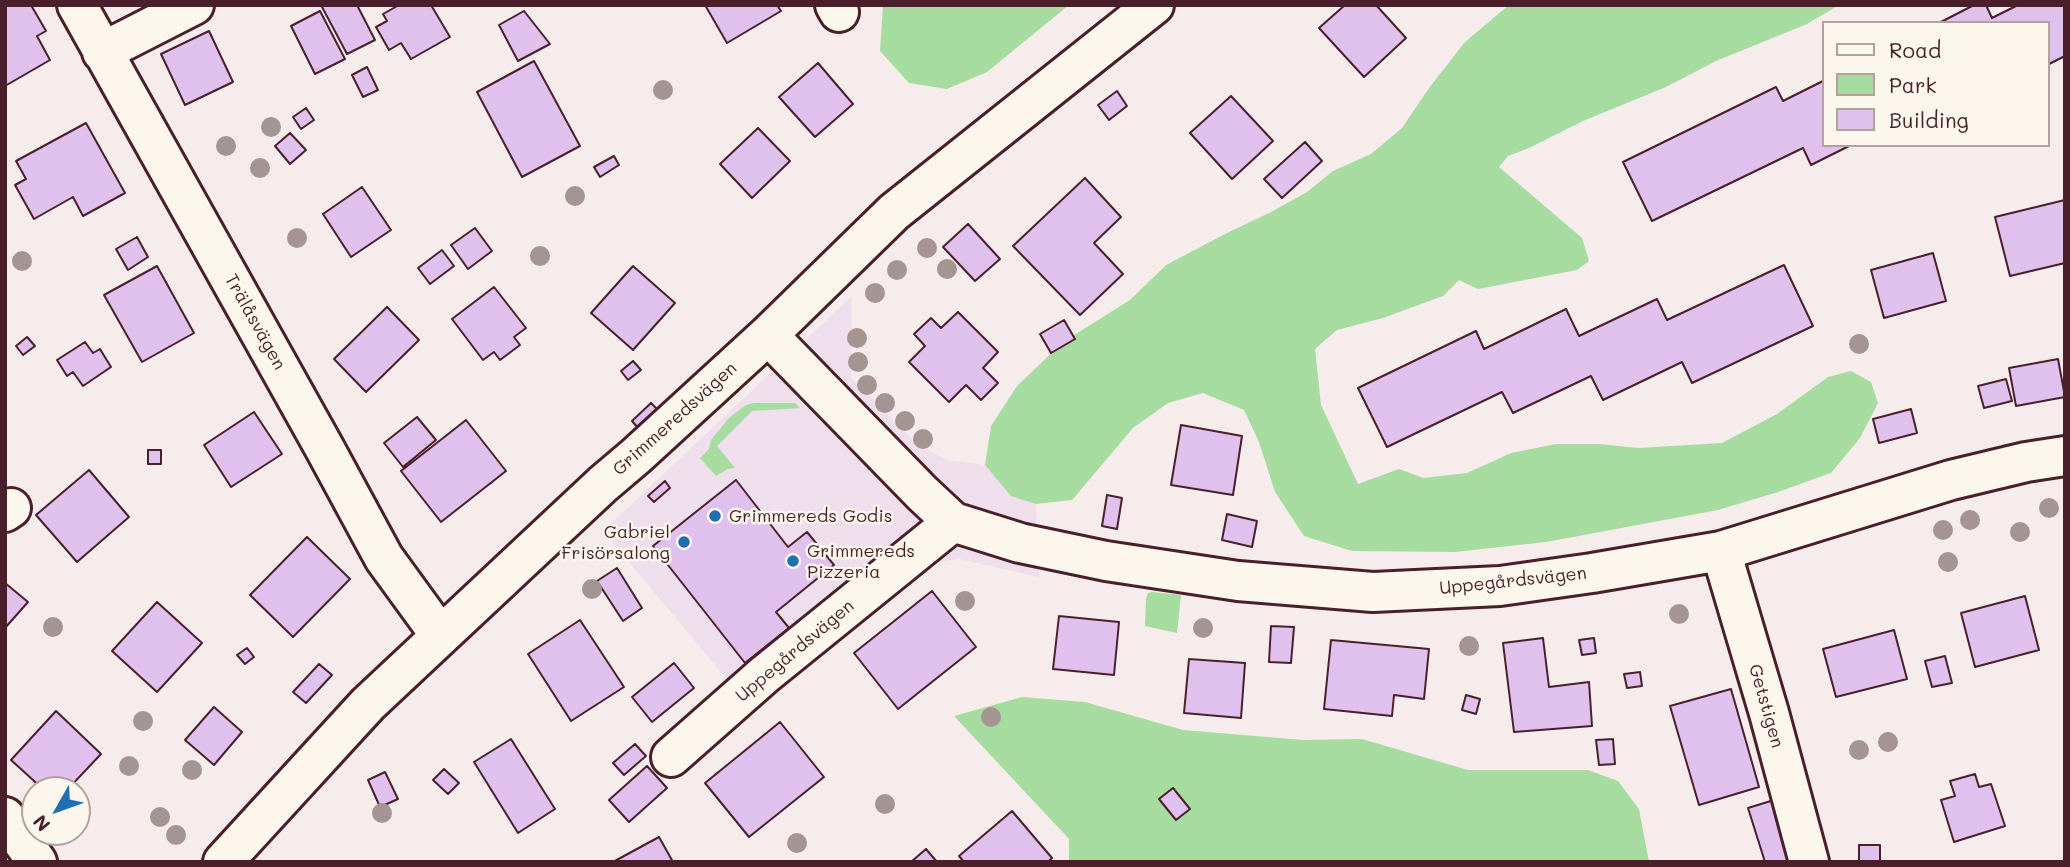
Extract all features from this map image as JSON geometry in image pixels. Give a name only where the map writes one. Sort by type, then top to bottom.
[{"type":"street","name":"Trälåsvägen","points":[[77,5],[303,407],[384,558],[440,635]]},
{"type":"street","points":[[102,52],[194,5]]},
{"type":"street","name":"Grimmeredsvägen","points":[[223,862],[368,704],[768,335],[894,212],[1154,5]]},
{"type":"street","name":"Uppegårdsvägen","points":[[768,335],[922,494],[953,522],[1020,543],[1106,561],[1238,581],[1373,592],[1500,586],[1592,573],[1721,551],[1951,480],[2026,462],[2065,456]]},
{"type":"street","name":"Uppegårdsvägen","points":[[671,757],[764,675],[953,522]]},
{"type":"street","name":"Getstigen","points":[[1721,551],[1809,862]]},
{"type":"shaded area","points":[[852,296],[851,377],[918,445],[948,460],[985,465],[1011,495],[1036,504],[1039,577],[959,559],[871,572],[732,685],[603,531]]},
{"type":"green space","points":[[883,5],[1069,5],[987,72],[947,89],[909,83],[880,51]]},
{"type":"green space","points":[[1509,5],[1839,5],[1807,24],[1716,61],[1666,87],[1508,156],[1499,167],[1582,238],[1589,261],[1577,270],[1478,289],[1459,280],[1443,296],[1383,318],[1337,330],[1315,349],[1321,405],[1358,484],[1399,469],[1423,478],[1467,473],[1511,453],[1556,444],[1600,444],[1638,448],[1722,443],[1777,414],[1828,377],[1851,371],[1871,382],[1878,403],[1860,438],[1831,473],[1718,510],[1546,542],[1455,552],[1352,551],[1304,536],[1275,492],[1259,442],[1244,410],[1203,393],[1168,403],[1133,428],[1072,500],[1036,504],[1011,496],[985,465],[991,426],[1017,386],[1063,342],[1130,300],[1166,265],[1271,212],[1307,192],[1333,171],[1371,154],[1402,128],[1465,42]]},
{"type":"green space","points":[[795,403],[800,408],[752,411],[717,446],[735,468],[716,476],[700,458],[729,418],[746,405]]},
{"type":"green space","points":[[1148,593],[1181,595],[1177,633],[1145,626],[1146,598]]},
{"type":"green space","points":[[1022,697],[1085,702],[1183,730],[1303,740],[1362,739],[1468,770],[1588,770],[1618,781],[1639,809],[1649,862],[1069,862],[1069,839],[954,716]]},
{"type":"building","points":[[5,5],[31,5],[46,31],[37,36],[50,60],[5,86]]},
{"type":"building","points":[[321,5],[357,5],[375,40],[347,54]]},
{"type":"building","points":[[399,5],[431,5],[450,37],[411,59],[401,43],[389,50],[376,27],[387,21],[383,14]]},
{"type":"building","points":[[705,5],[777,5],[781,11],[727,43]]},
{"type":"building","points":[[1345,5],[1376,5],[1406,38],[1364,77],[1319,28]]},
{"type":"building","points":[[1974,5],[1986,5],[1992,18],[2018,5],[2065,5],[2065,56],[2049,64],[2049,21],[1943,21]]},
{"type":"building","points":[[320,11],[345,59],[315,74],[291,26]]},
{"type":"building","points":[[524,11],[550,44],[518,61],[499,25]]},
{"type":"building","points":[[209,31],[233,82],[185,105],[161,54]]},
{"type":"building","points":[[534,61],[580,146],[522,177],[477,92]]},
{"type":"building","points":[[818,63],[853,104],[815,137],[779,97]]},
{"type":"building","points":[[367,67],[378,90],[363,97],[352,75]]},
{"type":"building","points":[[1822,82],[1822,147],[1847,147],[1811,165],[1803,148],[1652,221],[1623,162],[1776,87],[1783,101]]},
{"type":"building","points":[[1117,91],[1127,106],[1109,120],[1098,105]]},
{"type":"building","points":[[1231,96],[1273,141],[1232,179],[1190,133]]},
{"type":"building","points":[[306,108],[314,120],[301,129],[293,117]]},
{"type":"building","points":[[86,123],[125,193],[83,216],[73,197],[34,219],[15,185],[26,179],[16,161]]},
{"type":"building","points":[[758,128],[790,161],[752,198],[720,164]]},
{"type":"building","points":[[290,133],[306,150],[290,164],[275,146]]},
{"type":"building","points":[[1305,142],[1322,161],[1282,198],[1264,179]]},
{"type":"building","points":[[614,156],[619,165],[600,177],[594,167]]},
{"type":"building","points":[[1085,178],[1121,217],[1094,243],[1123,274],[1080,315],[1013,246]]},
{"type":"building","points":[[362,187],[391,230],[351,257],[323,214]]},
{"type":"building","points":[[2065,200],[2065,263],[2010,276],[1995,217]]},
{"type":"building","points":[[968,224],[1000,259],[975,281],[943,247]]},
{"type":"building","points":[[475,228],[492,251],[468,269],[451,245]]},
{"type":"building","points":[[137,237],[148,257],[128,270],[116,249]]},
{"type":"building","points":[[442,250],[454,266],[430,284],[418,268]]},
{"type":"building","points":[[1933,253],[1946,301],[1884,318],[1871,270]]},
{"type":"building","points":[[1784,265],[1813,326],[1692,383],[1682,362],[1603,400],[1591,376],[1513,413],[1502,392],[1387,447],[1358,388],[1476,331],[1484,349],[1566,309],[1579,336],[1657,299],[1667,320]]},
{"type":"building","points":[[157,266],[194,333],[142,362],[104,295]]},
{"type":"building","points":[[633,266],[675,303],[633,350],[591,313]]},
{"type":"building","points":[[494,287],[526,328],[514,337],[520,345],[500,360],[494,352],[483,360],[452,319]]},
{"type":"building","points":[[387,307],[419,340],[366,392],[334,359]]},
{"type":"building","points":[[958,312],[998,352],[983,368],[998,383],[981,400],[966,385],[949,402],[909,362],[925,346],[914,334],[931,318],[941,328]]},
{"type":"building","points":[[1064,320],[1075,339],[1051,353],[1040,334]]},
{"type":"building","points":[[27,337],[35,346],[23,355],[16,346]]},
{"type":"building","points":[[85,342],[93,353],[100,349],[111,367],[83,386],[73,372],[67,376],[57,360]]},
{"type":"building","points":[[2058,359],[2065,397],[2016,406],[2009,368]]},
{"type":"building","points":[[633,361],[641,370],[628,380],[621,371]]},
{"type":"building","points":[[2006,379],[2012,401],[1984,408],[1978,386]]},
{"type":"building","points":[[651,403],[658,410],[638,428],[632,421]]},
{"type":"building","points":[[1911,409],[1917,433],[1879,443],[1873,419]]},
{"type":"building","points":[[254,412],[282,454],[231,487],[204,445]]},
{"type":"building","points":[[417,417],[436,440],[403,467],[384,443]]},
{"type":"building","points":[[466,420],[506,471],[441,522],[401,471]]},
{"type":"building","points":[[1181,425],[1242,436],[1233,495],[1171,485]]},
{"type":"building","points":[[148,450],[161,450],[161,464],[148,464]]},
{"type":"building","points":[[89,470],[129,517],[77,562],[36,515]]},
{"type":"building","points":[[736,480],[788,547],[807,532],[834,565],[776,612],[789,628],[745,663],[653,546]]},
{"type":"building","points":[[665,481],[670,488],[654,502],[648,496]]},
{"type":"building","points":[[1107,495],[1122,498],[1117,529],[1102,526]]},
{"type":"building","points":[[1227,514],[1257,521],[1252,547],[1222,540]]},
{"type":"building","points":[[307,537],[350,579],[293,637],[250,595]]},
{"type":"building","points":[[617,568],[642,608],[623,621],[597,581]]},
{"type":"building","points":[[5,583],[28,602],[5,628]]},
{"type":"building","points":[[932,591],[976,647],[898,709],[854,653]]},
{"type":"building","points":[[2025,596],[2039,650],[1975,667],[1961,613]]},
{"type":"building","points":[[157,602],[202,643],[157,692],[112,651]]},
{"type":"building","points":[[1059,616],[1119,622],[1114,675],[1053,669]]},
{"type":"building","points":[[580,620],[624,687],[571,721],[528,654]]},
{"type":"building","points":[[1271,626],[1294,627],[1291,663],[1269,662]]},
{"type":"building","points":[[1894,630],[1907,679],[1836,697],[1823,649]]},
{"type":"building","points":[[1543,638],[1549,687],[1589,682],[1592,726],[1514,732],[1503,643]]},
{"type":"building","points":[[1594,638],[1596,653],[1582,655],[1579,640]]},
{"type":"building","points":[[1331,640],[1429,649],[1424,699],[1394,695],[1392,716],[1324,709]]},
{"type":"building","points":[[247,648],[254,657],[245,664],[237,655]]},
{"type":"building","points":[[1945,656],[1952,683],[1932,687],[1925,661]]},
{"type":"building","points":[[1189,659],[1245,663],[1241,718],[1184,713]]},
{"type":"building","points":[[674,663],[694,688],[652,722],[632,697]]},
{"type":"building","points":[[319,664],[332,675],[306,703],[293,692]]},
{"type":"building","points":[[1640,672],[1642,686],[1627,688],[1624,674]]},
{"type":"building","points":[[1731,689],[1759,787],[1699,805],[1670,706]]},
{"type":"building","points":[[1466,695],[1480,699],[1476,714],[1462,710]]},
{"type":"building","points":[[214,707],[242,732],[214,765],[185,740]]},
{"type":"building","points":[[56,711],[101,754],[80,776],[29,776],[11,760]]},
{"type":"building","points":[[780,722],[824,777],[749,837],[705,783]]},
{"type":"building","points":[[511,739],[555,809],[518,833],[474,762]]},
{"type":"building","points":[[1613,739],[1615,764],[1599,765],[1596,740]]},
{"type":"building","points":[[635,744],[646,756],[624,775],[613,763]]},
{"type":"building","points":[[647,766],[667,788],[629,822],[609,800]]},
{"type":"building","points":[[444,769],[459,783],[448,794],[433,780]]},
{"type":"building","points":[[385,772],[398,799],[380,807],[368,780]]},
{"type":"building","points":[[1975,774],[1979,787],[1991,784],[2005,826],[1954,842],[1941,800],[1955,796],[1950,781]]},
{"type":"building","points":[[1173,788],[1190,809],[1176,820],[1159,799]]},
{"type":"building","points":[[1774,800],[1793,859],[1785,862],[1765,862],[1748,808]]},
{"type":"building","points":[[1012,811],[1052,858],[1048,862],[964,862],[959,856]]},
{"type":"building","points":[[659,837],[673,862],[613,862]]},
{"type":"building","points":[[1859,845],[1880,845],[1880,862],[1859,862]]},
{"type":"building","points":[[926,849],[937,862],[911,862]]},
{"type":"place","name":"Grimmereds Godis","points":[[715,516]]},
{"type":"place","name":"Gabriel Frisörsalong","points":[[684,542]]},
{"type":"place","name":"Grimmereds Pizzeria","points":[[793,561]]}]
